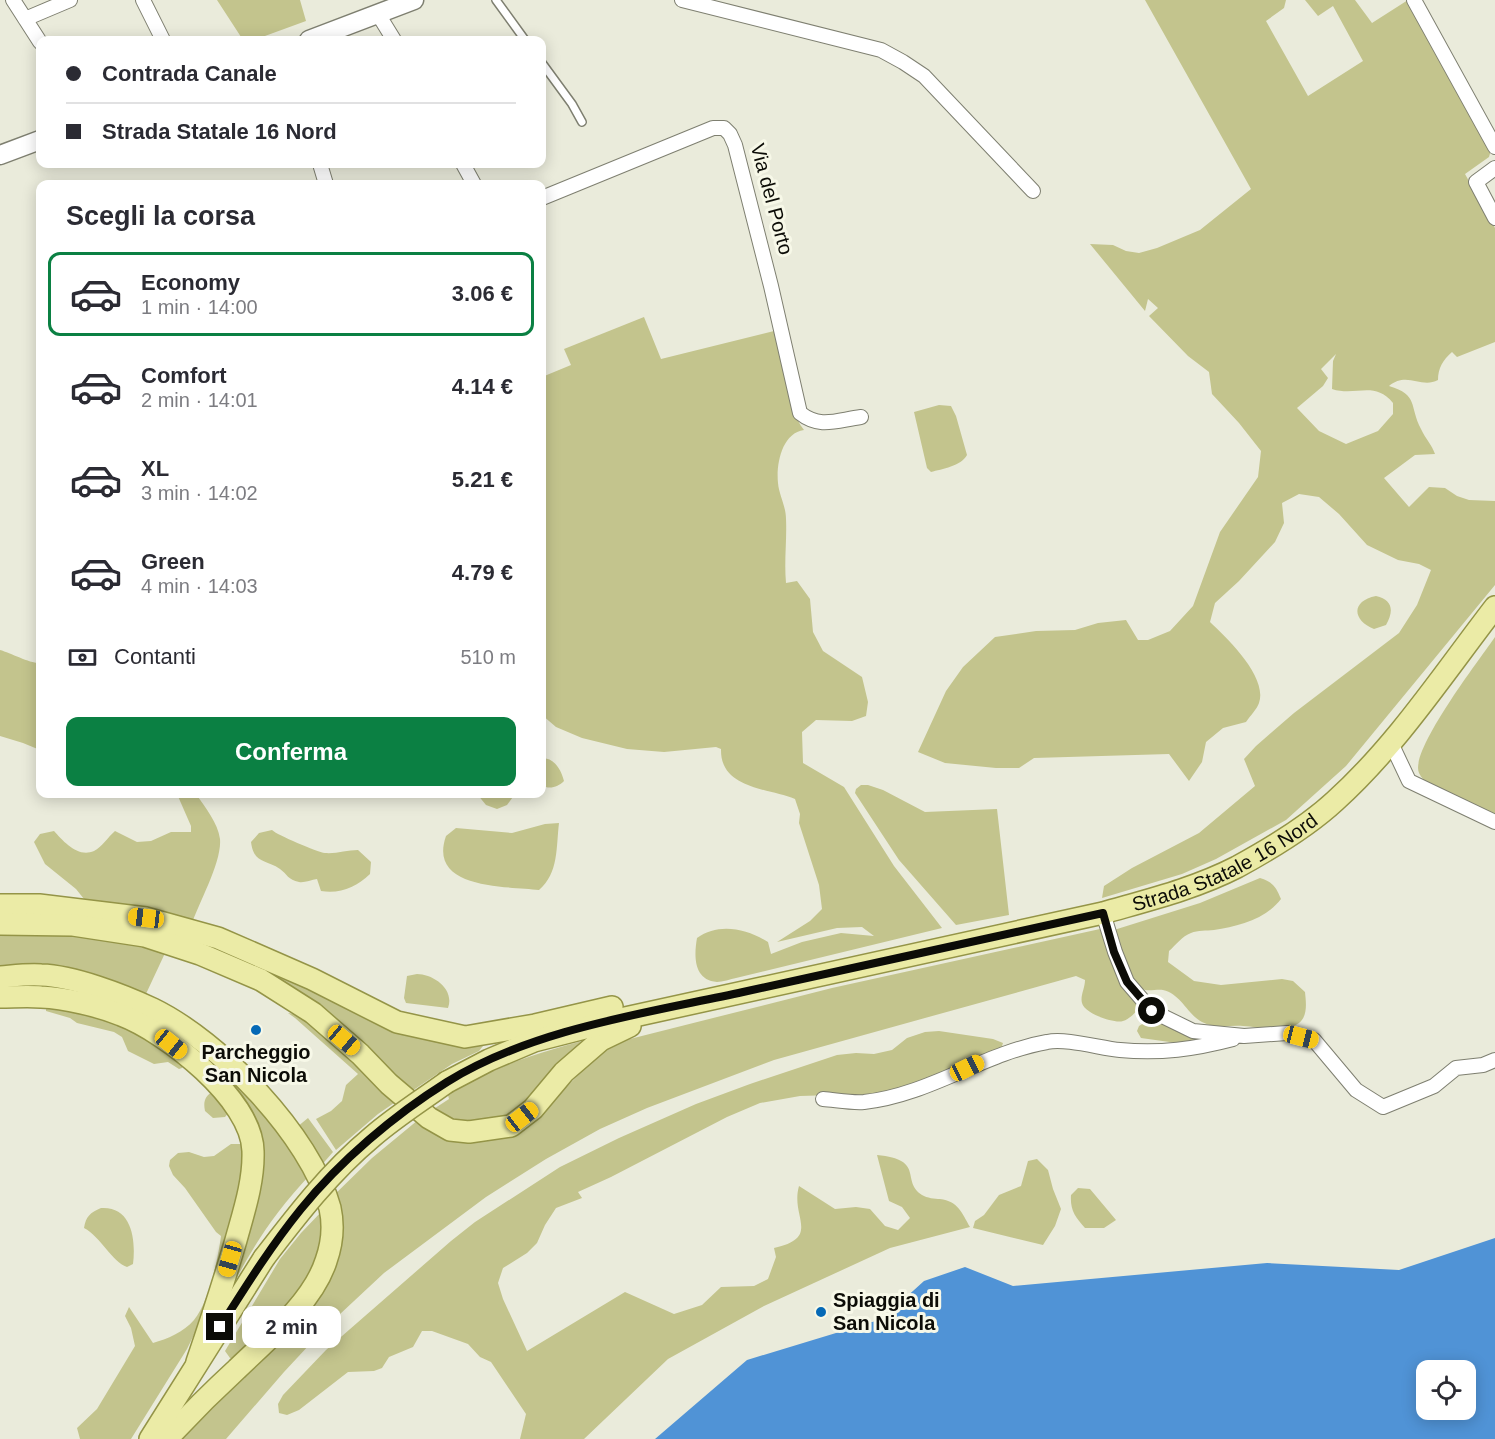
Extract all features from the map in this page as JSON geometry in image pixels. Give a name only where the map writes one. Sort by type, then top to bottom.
[{"type":"main road","name":"Strada Statale 16 Nord","points":[[150,1439],[264,1258],[302,1208],[345,1161],[374,1135],[447,1082],[489,1060],[534,1041],[666,1008],[1103,913],[1181,891],[1237,867],[1290,834],[1335,801],[1391,742],[1495,607]]},
{"type":"main road","points":[[0,905],[39,905],[146,918],[218,938],[312,979],[397,1022],[465,1037],[535,1025],[606,1007],[726,996]]},
{"type":"main road","points":[[0,924],[73,925],[145,936],[200,954],[261,980],[313,1013],[360,1054],[388,1084],[429,1118],[450,1130],[469,1132],[511,1126],[533,1109],[564,1072],[601,1040],[666,1008]]},
{"type":"main road","points":[[0,977],[42,975],[82,983],[127,997],[185,1028],[245,1079],[287,1127],[312,1164],[330,1208],[333,1233],[326,1263],[309,1293],[289,1319],[196,1407],[166,1439]]},
{"type":"main road","points":[[0,997],[42,997],[77,1003],[121,1015],[171,1044],[211,1076],[235,1104],[247,1125],[253,1148],[253,1176],[219,1299],[198,1362]]},
{"type":"street","points":[[13,0],[36,36]]},
{"type":"street","points":[[26,19],[70,0]]},
{"type":"street","points":[[143,0],[161,36]]},
{"type":"street","points":[[320,36],[414,0]]},
{"type":"street","points":[[682,0],[881,50],[924,76],[1033,191]]},
{"type":"street","points":[[1414,0],[1495,147]]},
{"type":"street","points":[[378,14],[392,36]]},
{"type":"street","name":"Via del Porto","points":[[546,196],[713,128],[724,128],[735,145],[800,413],[811,421],[823,423],[861,417]]},
{"type":"street","points":[[0,155],[36,142]]},
{"type":"street","points":[[1495,168],[1476,182],[1495,218]]},
{"type":"street","points":[[1391,742],[1409,781],[1495,822]]},
{"type":"street","points":[[1103,913],[1114,952],[1127,982],[1152,1011],[1193,1031],[1244,1036]]},
{"type":"street","points":[[823,1099],[862,1102],[885,1098],[950,1077],[984,1060],[1049,1041],[1143,1052],[1178,1051],[1244,1036],[1287,1033],[1314,1040],[1356,1090],[1383,1107],[1434,1086],[1456,1068],[1483,1065],[1495,1060]]},
{"type":"lane","points":[[496,0],[522,36]]},
{"type":"lane","points":[[546,68],[582,122]]},
{"type":"green space","points":[[217,0],[300,0],[306,21],[265,36],[240,36]]},
{"type":"green space","points":[[1145,0],[1286,0],[1284,8],[1266,21],[1308,96],[1363,61],[1333,6],[1318,16],[1305,0],[1355,0],[1372,23],[1408,0],[1492,146],[1489,157],[1465,174],[1495,228],[1495,342],[1457,357],[1452,352],[1442,364],[1438,380],[1426,383],[1402,380],[1389,386],[1409,397],[1417,421],[1435,454],[1415,455],[1384,478],[1409,507],[1429,487],[1445,488],[1469,500],[1495,501],[1495,585],[1346,766],[1286,820],[1216,859],[1182,874],[1102,898],[1104,886],[1132,868],[1199,833],[1255,786],[1244,759],[1294,713],[1399,633],[1417,605],[1431,570],[1419,564],[1398,560],[1367,545],[1339,514],[1319,497],[1299,494],[1282,503],[1284,523],[1275,542],[1215,603],[1210,622],[1252,670],[1258,682],[1259,703],[1246,722],[1223,728],[1206,742],[1202,762],[1189,781],[1169,754],[1034,758],[1019,768],[996,768],[945,763],[918,752],[946,691],[963,667],[995,637],[1036,631],[1075,630],[1098,623],[1126,620],[1138,640],[1148,640],[1170,631],[1193,606],[1220,532],[1258,477],[1261,451],[1212,394],[1209,372],[1188,356],[1149,316],[1158,308],[1148,299],[1145,311],[1090,244],[1113,245],[1126,251],[1139,253],[1157,248],[1200,230],[1251,189]],"holes":[[[1336,354],[1333,361],[1332,389],[1379,392],[1393,403],[1393,414],[1378,431],[1346,444],[1319,431],[1297,408],[1323,386],[1328,378],[1321,369]]]},
{"type":"green space","points":[[644,317],[661,359],[778,330],[789,396],[804,430],[790,437],[782,451],[778,467],[779,487],[786,514],[786,583],[797,581],[810,599],[813,632],[823,651],[862,677],[868,702],[866,716],[852,721],[816,720],[802,732],[803,763],[844,787],[894,866],[942,928],[724,981],[709,980],[699,972],[696,959],[697,938],[714,930],[733,929],[760,937],[768,942],[771,954],[802,942],[841,933],[874,936],[862,927],[837,928],[777,942],[810,921],[822,909],[819,885],[799,823],[800,814],[795,799],[748,785],[728,772],[723,762],[721,749],[716,747],[664,752],[627,749],[582,738],[556,727],[546,718],[546,375],[571,365],[564,349]]},
{"type":"green space","points":[[939,405],[951,406],[967,455],[956,464],[931,472],[927,468],[914,412]]},
{"type":"green space","points":[[1376,596],[1389,603],[1391,611],[1386,625],[1374,629],[1362,621],[1357,611],[1362,602]]},
{"type":"green space","points":[[1495,637],[1495,816],[1442,793],[1432,786],[1419,773],[1419,762],[1435,726]]},
{"type":"green space","points":[[0,650],[36,662],[36,748],[0,736]]},
{"type":"green space","points":[[546,758],[556,765],[564,781],[550,788],[546,787]]},
{"type":"green space","points":[[861,785],[883,790],[925,812],[997,809],[1009,915],[956,925],[899,860],[855,793]]},
{"type":"green space","points":[[179,798],[199,798],[214,821],[220,839],[214,870],[191,926],[88,904],[76,889],[45,864],[34,842],[40,834],[54,831],[72,848],[88,853],[100,847],[115,831],[137,842],[151,841],[171,832],[191,832],[191,826]]},
{"type":"green space","points":[[480,798],[512,798],[507,805],[497,809],[486,805]]},
{"type":"green space","points":[[559,823],[553,868],[539,890],[474,882],[459,876],[448,867],[443,854],[446,836],[456,828],[512,833],[545,824]]},
{"type":"green space","points":[[272,830],[297,843],[325,853],[358,850],[371,862],[370,874],[354,886],[335,891],[321,891],[317,879],[301,882],[292,880],[280,869],[258,858],[252,849],[251,842],[259,833]]},
{"type":"green space","points":[[1260,878],[1271,883],[1277,891],[1281,899],[1275,906],[1260,917],[1242,924],[1188,934],[1169,951],[1168,962],[1194,981],[1221,985],[1282,979],[1293,981],[1305,992],[1305,1013],[1299,1023],[1279,1029],[1212,1025],[1202,1022],[1169,992],[1145,990],[1133,983],[1114,930],[1200,903]]},
{"type":"green space","points":[[1100,929],[1140,1006],[1126,1020],[1107,1019],[1093,1014],[1084,1007],[1082,1000],[1085,980],[1076,976],[774,1060],[647,1108],[600,1129],[546,1159],[486,1197],[384,1273],[324,1329],[226,1439],[179,1439],[322,1285],[330,1199],[372,1158],[418,1120],[442,1133],[544,1110],[596,1057],[618,1042],[832,988]]},
{"type":"green space","points":[[0,930],[73,930],[166,951],[145,996],[126,986],[80,972],[0,968]]},
{"type":"green space","points":[[190,937],[483,1046],[479,1051],[452,1064],[406,1095],[248,971]]},
{"type":"green space","points":[[417,974],[430,977],[441,984],[448,995],[448,1008],[406,1003],[404,998],[407,976]]},
{"type":"green space","points":[[0,981],[59,983],[174,1027],[265,1109],[308,1177],[265,1230],[231,1289],[257,1151],[173,1036],[21,990]]},
{"type":"green space","points":[[51,1005],[134,1027],[185,1062],[179,1069],[168,1062],[154,1064],[128,1051],[122,1037],[114,1032],[77,1023],[70,1018],[46,1011],[46,1007]]},
{"type":"green space","points":[[288,1013],[299,1016],[328,1036],[394,1103],[336,1150],[316,1119],[331,1111],[342,1101],[346,1085],[358,1074]]},
{"type":"green space","points":[[1155,1016],[1229,1034],[1184,1044],[1141,1038],[1137,1031],[1139,1026]]},
{"type":"green space","points":[[939,1031],[993,1039],[1003,1043],[1000,1052],[953,1073],[864,1101],[833,1095],[800,1096],[760,1103],[727,1117],[578,1192],[582,1198],[556,1208],[537,1243],[527,1253],[503,1268],[498,1283],[527,1351],[625,1292],[674,1314],[702,1305],[721,1287],[754,1286],[768,1279],[776,1257],[774,1248],[797,1238],[801,1232],[797,1197],[799,1186],[835,1209],[856,1207],[870,1209],[885,1226],[898,1230],[910,1218],[902,1207],[889,1201],[877,1155],[902,1161],[910,1171],[916,1189],[922,1195],[951,1202],[962,1213],[970,1227],[890,1248],[764,1306],[668,1359],[584,1439],[520,1439],[526,1414],[491,1362],[480,1357],[468,1344],[432,1331],[422,1331],[413,1347],[389,1357],[382,1368],[374,1371],[348,1372],[299,1410],[287,1415],[279,1413],[278,1404],[283,1395],[326,1350],[475,1222],[560,1167],[696,1104],[750,1084],[837,1055],[874,1054],[892,1050],[907,1038],[925,1032]]},
{"type":"green space","points":[[602,1036],[520,1114],[475,1130],[426,1114],[449,1099],[448,1095],[503,1066]]},
{"type":"green space","points":[[214,1091],[230,1111],[225,1117],[213,1118],[205,1111],[205,1099]]},
{"type":"green space","points":[[308,1118],[333,1152],[319,1168],[297,1127]]},
{"type":"green space","points":[[231,1144],[242,1144],[244,1180],[209,1304],[187,1349],[131,1439],[80,1439],[77,1428],[97,1409],[135,1346],[131,1328],[125,1316],[129,1307],[153,1343],[169,1337],[190,1324],[204,1303],[212,1280],[221,1236],[173,1175],[169,1166],[170,1160],[178,1153],[189,1152],[204,1157],[214,1156]]},
{"type":"green space","points":[[1037,1159],[1048,1170],[1061,1209],[1055,1226],[1043,1245],[973,1228],[975,1221],[984,1215],[999,1195],[1021,1186],[1028,1161]]},
{"type":"green space","points":[[1078,1188],[1090,1189],[1116,1220],[1104,1228],[1085,1228],[1076,1217],[1071,1205],[1071,1195]]},
{"type":"green space","points":[[101,1208],[120,1213],[130,1226],[134,1245],[133,1264],[127,1267],[122,1264],[84,1228],[89,1215]]},
{"type":"green space","points":[[323,1210],[326,1240],[298,1299],[235,1359],[230,1358],[225,1351],[280,1259]]},
{"type":"water","points":[[1495,1238],[1495,1439],[655,1439],[747,1360],[882,1319],[924,1281],[965,1267],[1013,1286],[1267,1263],[1399,1270]]},
{"type":"place","name":"Parcheggio San Nicola","points":[[256,1030]]},
{"type":"place","name":"Spiaggia di San Nicola","points":[[821,1312]]},
{"type":"route","points":[[220,1327],[264,1258],[302,1208],[345,1161],[374,1135],[447,1082],[489,1060],[534,1041],[616,1020],[1103,913],[1114,952],[1127,982],[1152,1011]]}]
